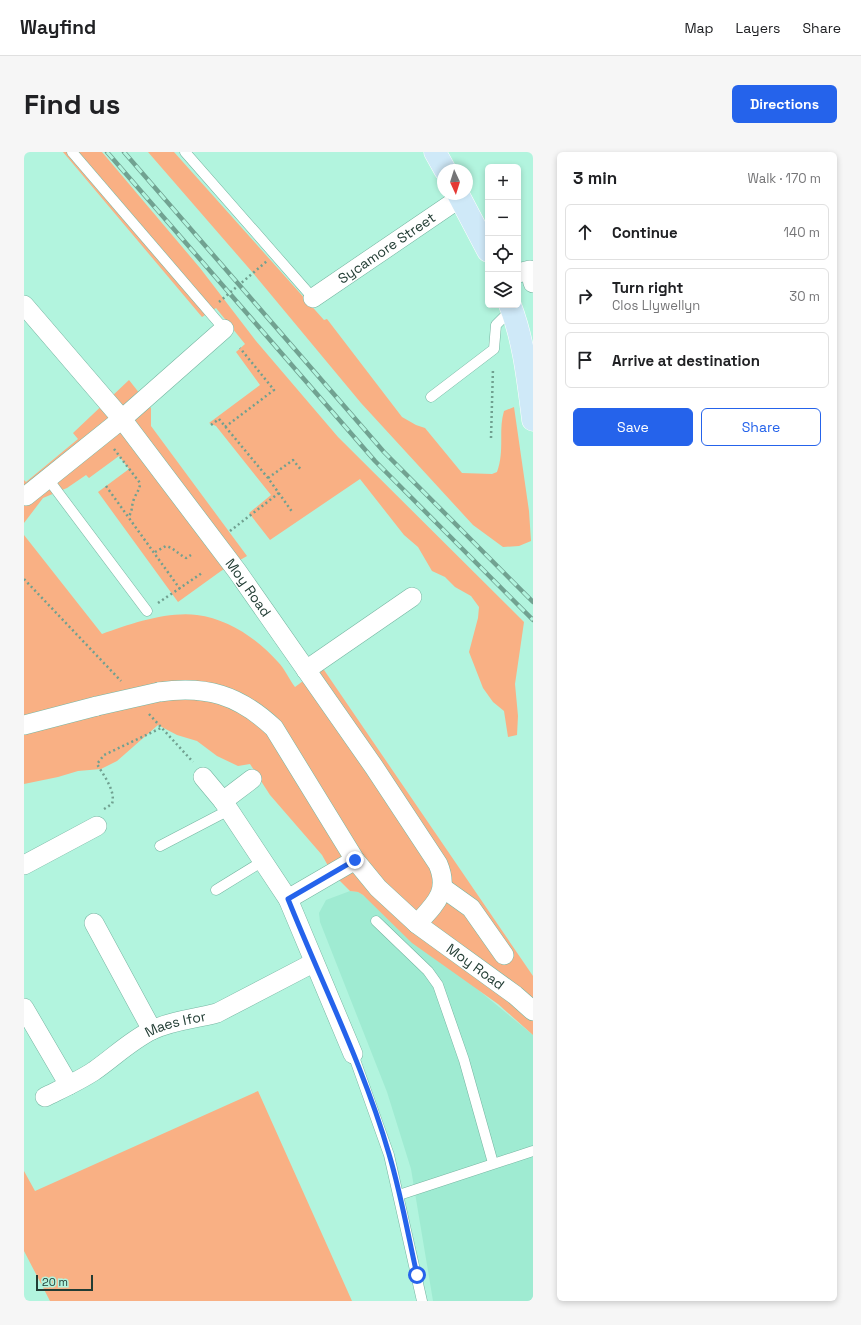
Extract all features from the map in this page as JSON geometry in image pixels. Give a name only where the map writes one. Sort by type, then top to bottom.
[{"type":"main road","points":[[434,152],[441,164]]},
{"type":"main road","points":[[461,200],[485,245]]},
{"type":"main road","points":[[511,308],[527,375],[533,420]]},
{"type":"street","name":"Sycamore Street","points":[[313,298],[453,200]]},
{"type":"street","name":"Moy Road","points":[[24,305],[122,419],[237,571],[374,767],[438,864],[443,875],[443,888],[471,908],[504,955]]},
{"type":"street","points":[[26,496],[122,419],[224,329]]},
{"type":"street","points":[[306,670],[412,597]]},
{"type":"street","name":"Moy Road","points":[[24,725],[96,706],[159,692],[197,690],[220,694],[244,704],[261,715],[274,728],[355,860],[378,888],[417,924],[516,995],[533,1011]]},
{"type":"street","points":[[199,770],[226,806],[288,899],[313,963],[353,1054]]},
{"type":"street","points":[[226,806],[252,779]]},
{"type":"street","points":[[24,866],[97,826]]},
{"type":"street","points":[[288,899],[355,860]]},
{"type":"street","points":[[417,924],[438,900],[443,888]]},
{"type":"street","points":[[94,923],[152,1030]]},
{"type":"street","name":"Maes Ifor","points":[[45,1097],[92,1072],[125,1045],[152,1030],[180,1019],[200,1017],[217,1013],[313,963]]},
{"type":"street","points":[[24,1008],[68,1085]]},
{"type":"lane","points":[[72,152],[224,329]]},
{"type":"lane","points":[[185,152],[313,298]]},
{"type":"lane","points":[[431,397],[494,349],[496,325],[510,308]]},
{"type":"lane","points":[[48,479],[147,611]]},
{"type":"lane","points":[[160,846],[226,806]]},
{"type":"lane","points":[[216,890],[263,861]]},
{"type":"lane","points":[[376,921],[428,971],[438,985],[464,1060],[494,1163]]},
{"type":"lane","points":[[353,1054],[390,1155],[422,1301]]},
{"type":"lane","points":[[399,1195],[533,1151]]},
{"type":"path","points":[[219,302],[267,261]]},
{"type":"path","points":[[225,427],[274,390],[240,348]]},
{"type":"path","points":[[491,438],[494,349]]},
{"type":"path","points":[[211,424],[219,419],[268,478],[293,513]]},
{"type":"path","points":[[103,435],[140,483],[140,489],[133,500],[134,509],[129,516]]},
{"type":"path","points":[[268,478],[293,460],[302,471]]},
{"type":"path","points":[[106,486],[155,552],[180,589]]},
{"type":"path","points":[[230,532],[279,493]]},
{"type":"path","points":[[155,552],[166,546],[173,547],[178,554],[186,558],[191,555]]},
{"type":"path","points":[[147,611],[202,573]]},
{"type":"path","points":[[24,579],[124,685]]},
{"type":"path","points":[[148,713],[199,770]]},
{"type":"path","points":[[97,826],[92,816],[112,804],[114,798],[111,789],[97,764],[99,760],[104,755],[161,728]]},
{"type":"shaded area","points":[[63,152],[102,152],[200,268],[256,341],[338,437],[524,622],[515,684],[518,716],[517,735],[508,737],[504,711],[493,702],[483,688],[469,652],[478,618],[479,607],[471,596],[455,587],[445,577],[432,571],[418,547],[404,535],[360,479],[270,540],[249,513],[271,495],[216,426],[209,423],[260,385],[236,352],[245,344],[216,308],[202,317]]},
{"type":"shaded area","points":[[148,152],[174,152],[324,320],[327,319],[402,417],[425,428],[462,473],[492,474],[497,472],[501,456],[502,418],[504,411],[514,407],[529,511],[531,541],[519,546],[503,547],[473,525],[361,403],[253,273]]},
{"type":"shaded area","points":[[129,380],[151,408],[151,426],[247,556],[221,571],[178,602],[98,492],[129,469],[119,456],[89,478],[86,475],[67,488],[43,498],[24,523],[24,480],[26,482],[78,439],[73,433]]},
{"type":"shaded area","points":[[24,535],[102,634],[149,619],[186,614],[197,615],[220,621],[242,631],[252,638],[280,665],[295,687],[322,667],[533,976],[533,1035],[498,1004],[412,943],[363,895],[358,892],[350,891],[332,873],[322,855],[270,795],[250,764],[238,766],[217,756],[197,741],[177,735],[158,725],[117,761],[101,769],[78,771],[24,784]]},
{"type":"shaded area","points":[[350,891],[358,892],[363,895],[533,1035],[533,1301],[433,1301],[411,1169],[387,1092],[320,922],[319,913],[326,900]]},
{"type":"shaded area","points":[[258,1091],[352,1301],[50,1301],[24,1251],[24,1171],[35,1191]]},
{"type":"railway","points":[[107,152],[375,461],[533,620]]},
{"type":"railway","points":[[124,152],[384,452],[533,602]]},
{"type":"route","points":[[355,860],[288,899],[313,963],[353,1054],[390,1155],[417,1275]]}]
